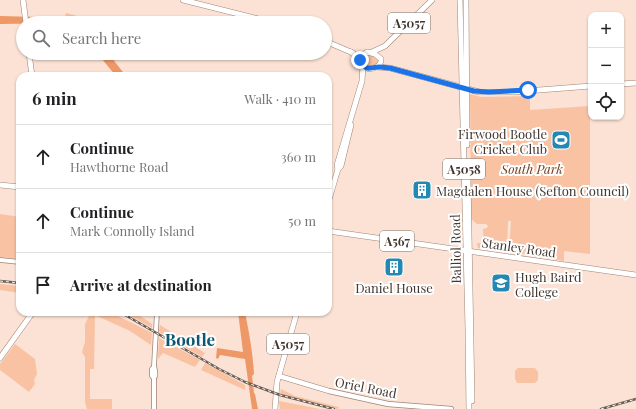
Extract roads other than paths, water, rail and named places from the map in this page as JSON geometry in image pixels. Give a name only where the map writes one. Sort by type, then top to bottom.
[{"type":"main road","points":[[23,0],[25,16]]},
{"type":"main road","points":[[183,0],[246,16]]},
{"type":"main road","name":"A5057","points":[[381,59],[385,46],[432,0]]},
{"type":"main road","name":"A5058","points":[[460,0],[464,89]]},
{"type":"main road","name":"A5058","points":[[464,89],[466,0]]},
{"type":"main road","points":[[332,44],[363,56]]},
{"type":"main road","name":"A5057","points":[[372,52],[385,46]]},
{"type":"main road","points":[[351,52],[357,57],[365,68],[390,68],[464,89],[489,92],[588,86]]},
{"type":"main road","points":[[332,189],[338,169],[337,165],[362,81],[363,56],[367,52],[372,52],[378,55],[384,64],[390,68]]},
{"type":"main road","points":[[377,67],[380,64],[381,59]]},
{"type":"main road","points":[[30,60],[31,72]]},
{"type":"main road","points":[[362,81],[371,69]]},
{"type":"main road","points":[[624,84],[636,83]]},
{"type":"main road","name":"Balliol Road","points":[[464,89],[472,358],[472,409]]},
{"type":"main road","points":[[0,185],[16,187]]},
{"type":"main road","name":"Stanley Road","points":[[332,232],[636,275]]},
{"type":"main road","name":"Balliol Road","points":[[468,251],[469,409]]},
{"type":"main road","points":[[0,358],[31,316]]},
{"type":"main road","name":"A5057","points":[[275,409],[279,376],[296,316]]},
{"type":"main road","name":"Oriel Road","points":[[279,376],[329,391],[388,404],[451,409]]},
{"type":"street","points":[[0,260],[16,262]]},
{"type":"street","points":[[154,409],[154,378],[152,376],[152,369],[154,367],[156,316]]},
{"type":"railway","points":[[0,281],[16,283]]},
{"type":"railway","points":[[127,316],[219,369],[245,382],[280,395],[334,409]]},
{"type":"railway","points":[[601,409],[636,399]]},
{"type":"place","name":"Firwood Bootle Cricket Club","points":[[561,140]]},
{"type":"place","name":"Magdalen House (Sefton Council)","points":[[422,190]]},
{"type":"place","name":"Daniel House","points":[[394,267]]},
{"type":"place","name":"Hugh Baird College","points":[[501,283]]},
{"type":"district","name":"Bootle","points":[[190,339]]},
{"type":"park label","name":"South Park","points":[[532,168]]}]
